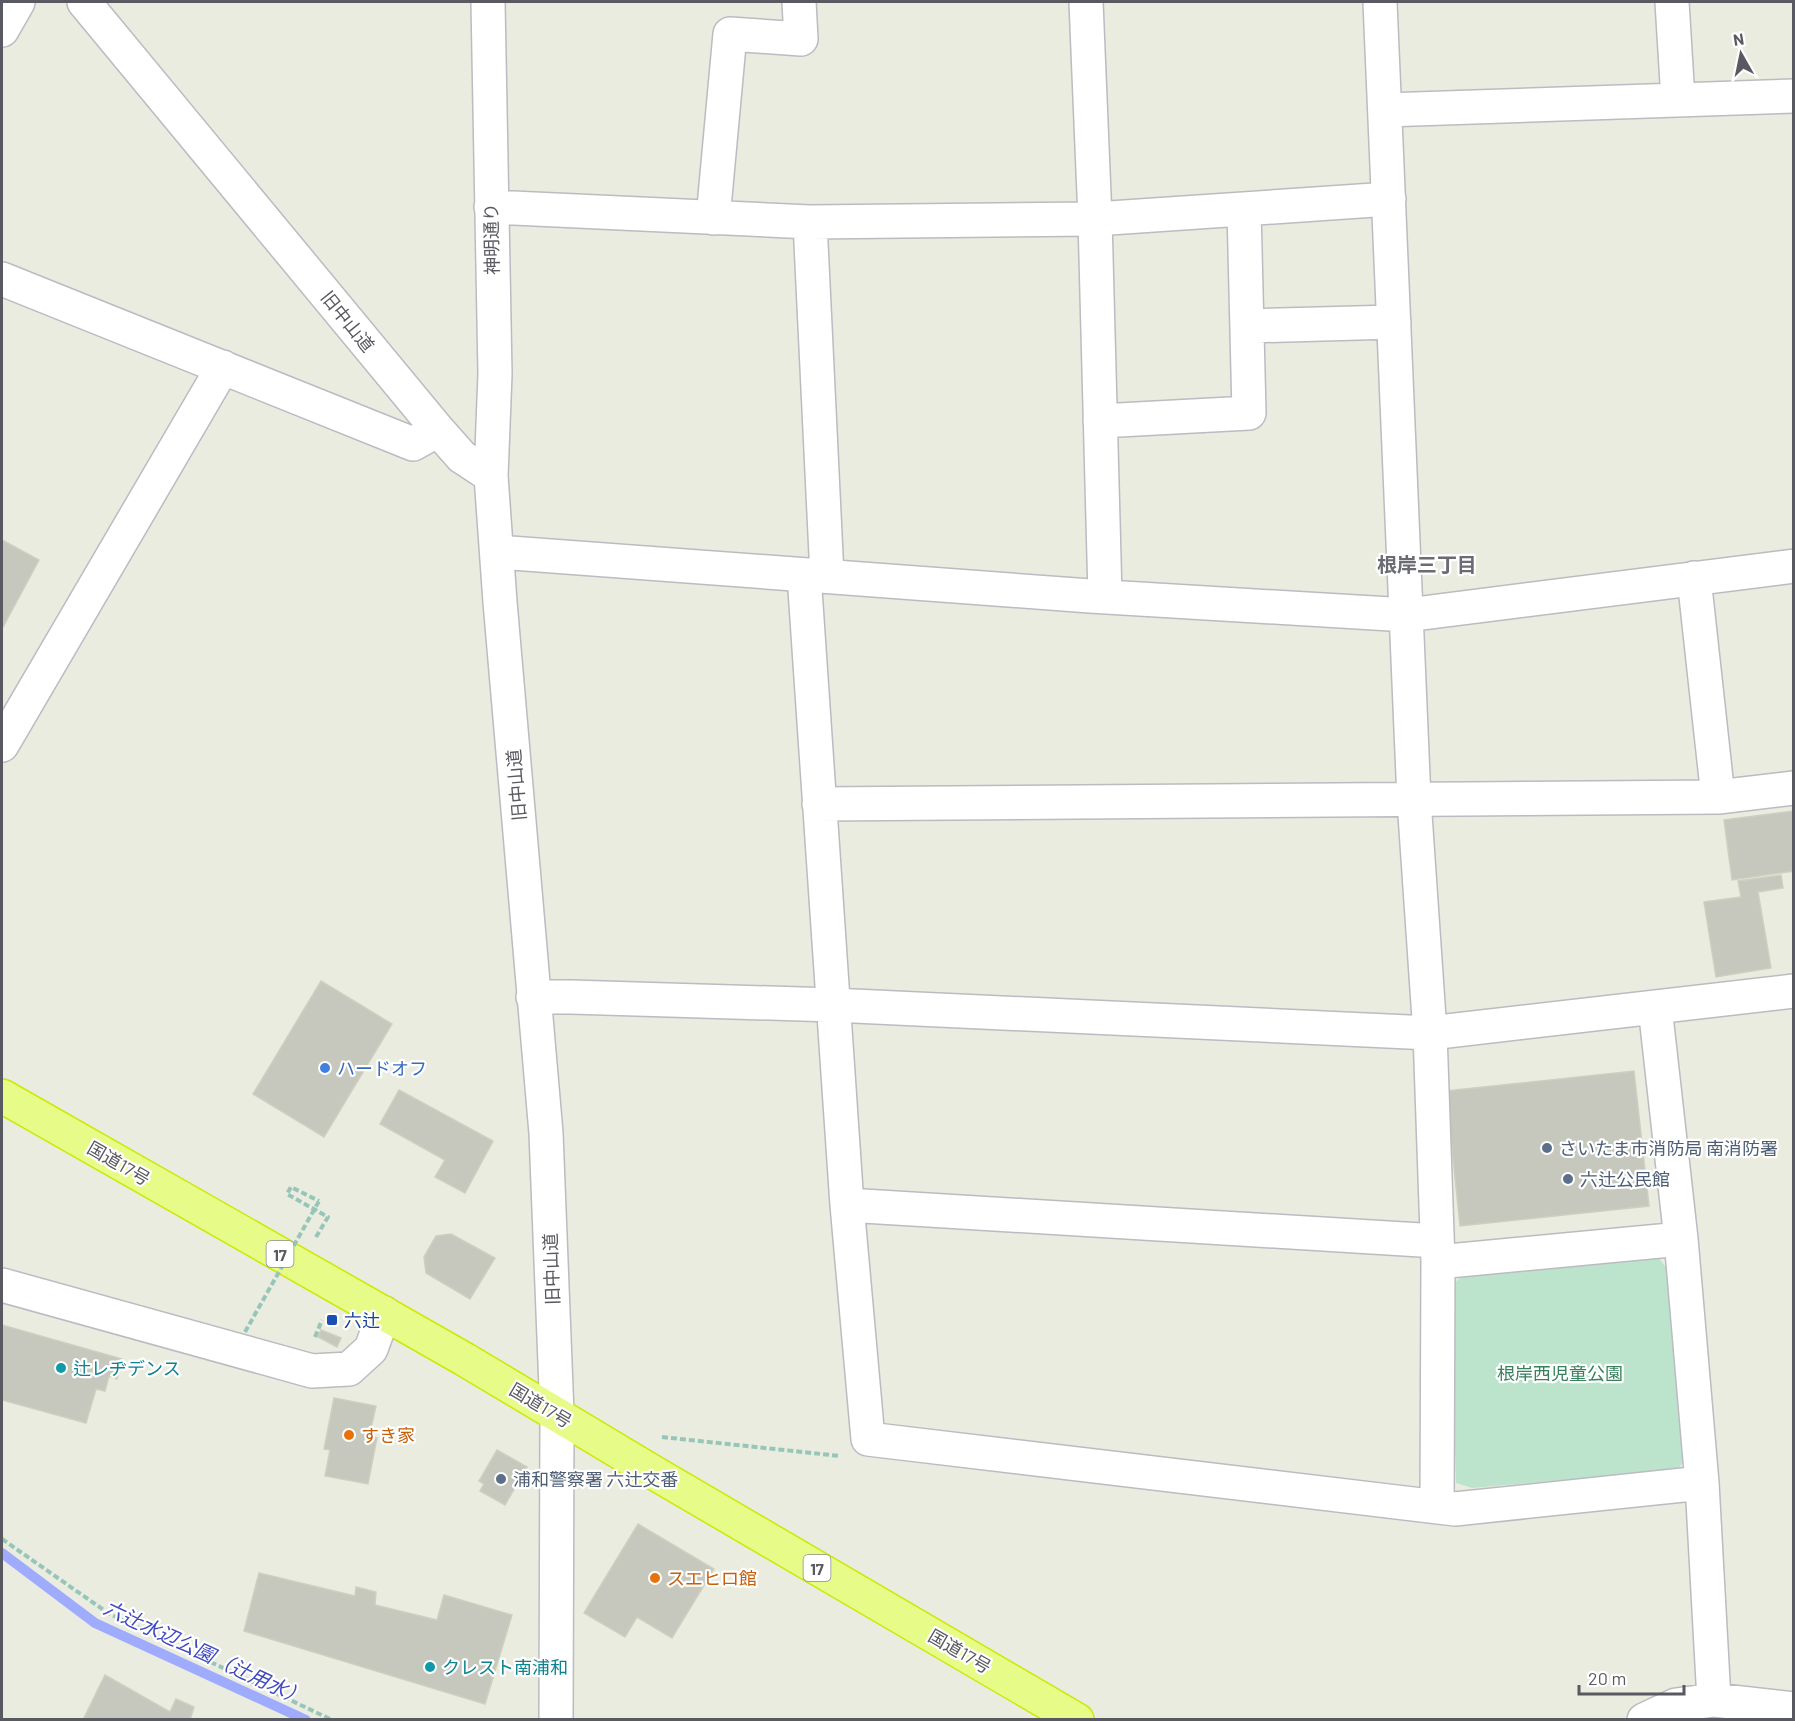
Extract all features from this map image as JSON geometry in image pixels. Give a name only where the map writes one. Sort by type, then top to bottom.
[{"type":"highway","name":"国道17号","points":[[2,1096],[384,1313],[1077,1719]]},
{"type":"street","points":[[2,30],[18,2]]},
{"type":"street","name":"旧中山道","points":[[84,2],[438,430],[462,457],[491,476],[546,1133],[557,1414],[556,1719]]},
{"type":"street","name":"神明通り","points":[[488,2],[495,374],[491,476]]},
{"type":"street","points":[[713,218],[730,34],[801,39],[799,2]]},
{"type":"street","points":[[1086,2],[1095,219],[1105,596]]},
{"type":"street","points":[[1380,2],[1414,800],[1430,1033],[1437,1251],[1437,1506]]},
{"type":"street","points":[[1672,2],[1677,100]]},
{"type":"street","points":[[1385,110],[1794,96]]},
{"type":"street","points":[[491,207],[810,222],[1095,219],[1389,199]]},
{"type":"street","points":[[1100,421],[1249,413],[1244,209]]},
{"type":"street","points":[[810,222],[819,804],[847,1205],[868,1438],[1455,1509],[1702,1483]]},
{"type":"street","points":[[2,279],[413,444],[438,430]]},
{"type":"street","points":[[1247,326],[1394,322]]},
{"type":"street","points":[[2,745],[223,368]]},
{"type":"street","points":[[498,552],[815,576],[1407,615],[1794,566]]},
{"type":"street","points":[[1694,578],[1718,797]]},
{"type":"street","points":[[819,804],[1718,797],[1794,788]]},
{"type":"street","points":[[533,998],[571,997],[834,1005],[1430,1033],[1794,991]]},
{"type":"street","points":[[1655,1007],[1681,1239],[1702,1483],[1714,1700]]},
{"type":"street","points":[[847,1205],[1437,1251],[1681,1239]]},
{"type":"street","points":[[2,1285],[312,1371],[349,1369],[371,1349],[384,1313]]},
{"type":"street","points":[[1644,1719],[1676,1705],[1714,1700],[1794,1709]]},
{"type":"path","points":[[245,1332],[319,1201],[291,1187],[287,1194],[313,1208],[328,1217],[316,1237]]},
{"type":"path","points":[[653,1436],[846,1457]]},
{"type":"path","points":[[2,1539],[108,1613],[332,1719]]},
{"type":"green space","name":"根岸西児童公園","points":[[1658,1257],[1669,1271],[1686,1457],[1678,1470],[1472,1488],[1456,1483],[1450,1287],[1462,1276]]},
{"type":"building","points":[[2,540],[39,560],[2,629]]},
{"type":"building","points":[[1794,811],[1794,871],[1732,880],[1724,820]]},
{"type":"building","points":[[1781,875],[1783,888],[1758,892],[1771,968],[1716,977],[1704,902],[1741,897],[1738,881]]},
{"type":"building","points":[[321,981],[392,1024],[324,1137],[253,1094]]},
{"type":"building","name":"さいたま市消防局 南消防署","points":[[1634,1071],[1649,1206],[1460,1226],[1446,1091]]},
{"type":"building","points":[[399,1090],[493,1141],[465,1193],[435,1177],[445,1160],[380,1124]]},
{"type":"building","points":[[451,1234],[495,1258],[470,1299],[426,1273],[424,1257],[436,1236]]},
{"type":"building","name":"辻レヂデンス","points":[[2,1325],[122,1359],[117,1379],[109,1376],[105,1391],[96,1389],[86,1423],[2,1400]]},
{"type":"building","points":[[321,1330],[341,1338],[337,1347],[318,1337]]},
{"type":"building","points":[[334,1398],[376,1406],[369,1437],[377,1438],[368,1484],[325,1476],[330,1450],[324,1449]]},
{"type":"building","points":[[497,1450],[527,1467],[505,1505],[480,1491],[484,1484],[479,1481]]},
{"type":"building","points":[[638,1524],[714,1569],[672,1638],[637,1617],[625,1637],[584,1613]]},
{"type":"building","name":"クレスト南浦和","points":[[259,1573],[355,1596],[356,1587],[376,1592],[375,1605],[437,1620],[444,1595],[512,1615],[485,1704],[244,1631]]},
{"type":"building","points":[[105,1675],[170,1712],[176,1699],[194,1707],[190,1720],[83,1720]]},
{"type":"waterway","name":"六辻水辺公園（辻用水）","points":[[2,1553],[95,1623],[306,1720]]},
{"type":"place","name":"ハードオフ","points":[[325,1068]]},
{"type":"place","name":"さいたま市消防局 南消防署","points":[[1547,1148]]},
{"type":"place","name":"六辻公民館","points":[[1568,1179]]},
{"type":"place","name":"六辻","points":[[332,1320]]},
{"type":"place","name":"辻レヂデンス","points":[[61,1368]]},
{"type":"place","name":"すき家","points":[[349,1435]]},
{"type":"place","name":"浦和警察署 六辻交番","points":[[501,1479]]},
{"type":"place","name":"スエヒロ館","points":[[655,1578]]},
{"type":"place","name":"クレスト南浦和","points":[[430,1667]]},
{"type":"district","name":"根岸三丁目","points":[[1427,564]]}]
